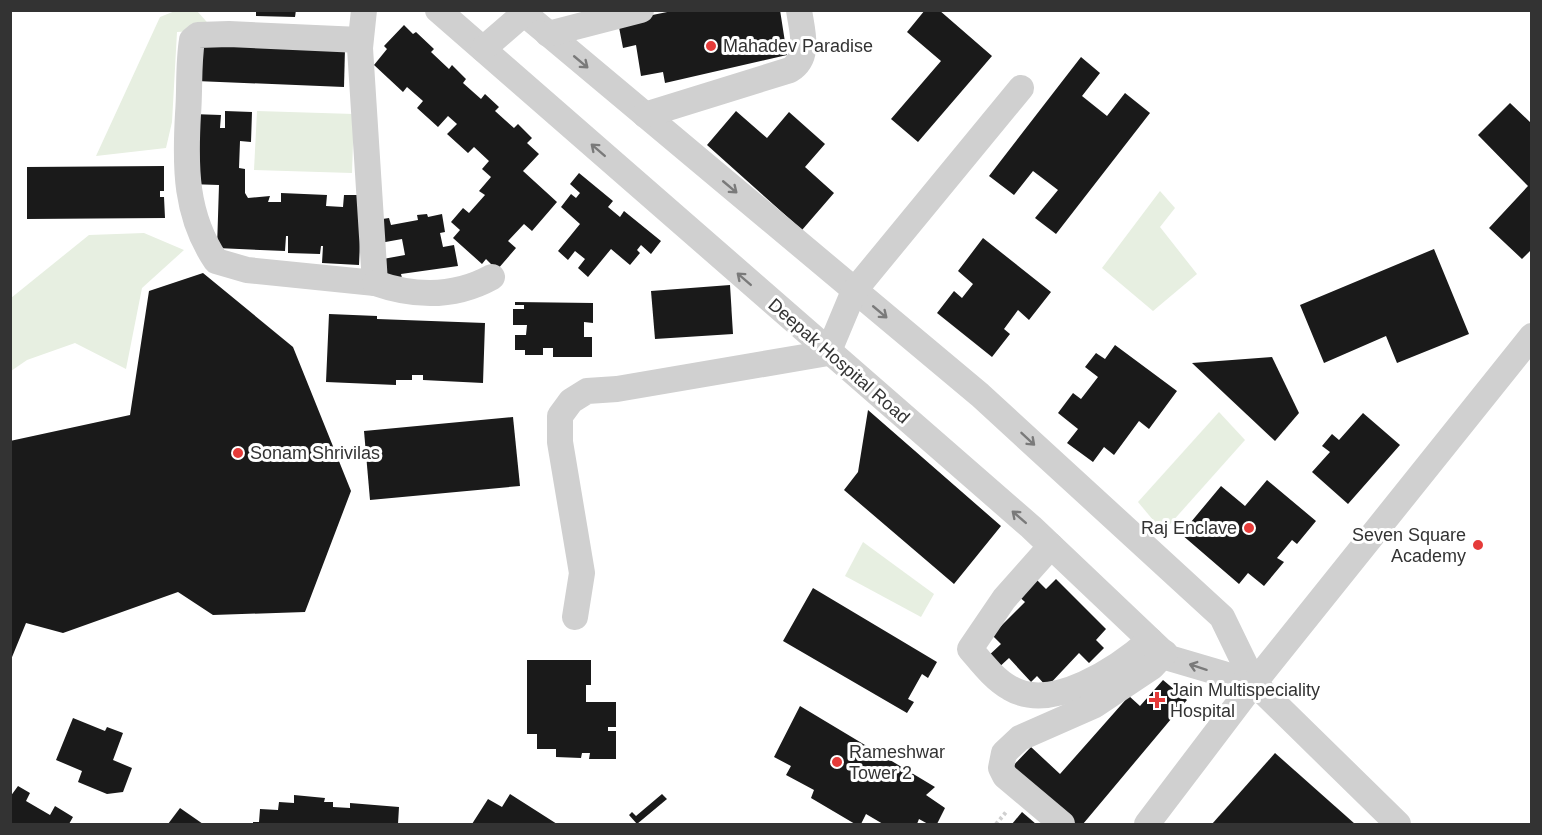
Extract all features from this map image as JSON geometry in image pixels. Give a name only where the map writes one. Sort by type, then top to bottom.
[{"type":"street","points":[[364,10],[360,40],[375,283]]},
{"type":"street","name":"Deepak Hospital Road","points":[[438,10],[1051,546],[1168,658],[1254,683]]},
{"type":"street","points":[[548,34],[641,10]]},
{"type":"street","points":[[645,115],[797,66],[803,60],[804,50],[799,10]]},
{"type":"street","points":[[483,49],[524,12]]},
{"type":"street","name":"Deepak Hospital Road","points":[[524,12],[980,395],[1222,617],[1254,683],[1398,825]]},
{"type":"street","points":[[360,40],[229,34],[198,35],[192,40],[189,58],[185,148],[191,204],[203,242],[216,261],[247,270],[375,283],[396,291],[440,294],[473,288],[492,277]]},
{"type":"street","points":[[575,617],[582,573],[560,442],[560,416],[571,401],[587,391],[618,389],[828,353],[854,291],[1022,88]]},
{"type":"street","points":[[1147,825],[1254,683],[1532,336]]},
{"type":"street","points":[[1051,546],[1004,599],[970,649],[993,675],[1011,689],[1043,696],[1079,688],[1157,646]]},
{"type":"street","points":[[1062,825],[1005,776],[1001,768],[1004,753],[1020,738],[1095,705],[1152,668],[1157,646]]},
{"type":"shaded area","points":[[175,11],[197,11],[214,30],[177,32],[172,122],[166,148],[96,156],[160,17]]},
{"type":"shaded area","points":[[257,111],[354,114],[352,173],[254,170]]},
{"type":"shaded area","points":[[1160,191],[1175,208],[1160,227],[1197,274],[1153,311],[1102,268]]},
{"type":"shaded area","points":[[144,233],[184,250],[142,288],[126,369],[75,343],[27,360],[11,371],[11,298],[89,235]]},
{"type":"shaded area","points":[[1219,412],[1245,440],[1163,532],[1138,502]]},
{"type":"shaded area","points":[[863,542],[934,594],[921,617],[845,576]]},
{"type":"building","points":[[256,10],[296,10],[295,17],[256,16]]},
{"type":"building","name":"Mahadev Paradise","points":[[677,10],[780,10],[787,55],[665,83],[663,72],[641,76],[636,45],[623,48],[618,22]]},
{"type":"building","points":[[925,10],[939,10],[992,56],[918,142],[891,119],[941,61],[907,32]]},
{"type":"building","points":[[404,25],[413,34],[416,32],[434,49],[431,52],[449,69],[452,65],[466,79],[463,83],[481,99],[485,94],[499,107],[495,111],[514,128],[518,124],[532,138],[527,143],[539,154],[523,171],[557,202],[532,231],[524,224],[508,241],[516,248],[497,270],[486,259],[482,264],[453,238],[460,230],[451,222],[463,208],[469,213],[485,195],[479,191],[491,177],[482,169],[489,161],[474,147],[468,153],[447,134],[457,124],[448,116],[438,127],[417,108],[423,101],[407,87],[403,92],[374,65],[387,49],[384,46]]},
{"type":"building","points":[[198,42],[345,48],[344,87],[196,81]]},
{"type":"building","points":[[1081,57],[1100,73],[1082,96],[1107,116],[1125,93],[1150,113],[1056,234],[1035,218],[1058,190],[1033,171],[1014,195],[989,176]]},
{"type":"building","points":[[1510,103],[1532,124],[1532,249],[1522,259],[1489,228],[1528,186],[1478,135]]},
{"type":"building","points":[[225,111],[252,112],[251,142],[240,141],[239,168],[245,169],[245,193],[248,198],[270,196],[268,202],[281,202],[281,193],[327,195],[326,206],[343,207],[344,195],[362,195],[359,265],[322,263],[323,246],[321,246],[320,254],[288,253],[288,236],[286,236],[285,251],[217,248],[219,185],[189,184],[192,114],[221,115],[220,128],[225,128]]},
{"type":"building","points":[[736,111],[767,138],[789,112],[825,144],[805,167],[834,193],[802,230],[707,145]]},
{"type":"building","points":[[164,166],[164,191],[160,191],[160,197],[164,197],[165,218],[27,219],[27,167]]},
{"type":"building","points":[[579,173],[613,201],[608,207],[620,217],[624,211],[661,241],[651,254],[641,245],[637,250],[640,253],[630,265],[611,249],[588,277],[578,268],[585,259],[575,251],[568,260],[558,251],[580,224],[561,207],[571,194],[576,198],[580,193],[570,184]]},
{"type":"building","points":[[427,214],[428,217],[442,214],[445,232],[440,233],[443,247],[454,245],[458,266],[401,274],[402,278],[387,281],[383,259],[405,255],[402,239],[380,243],[376,220],[389,218],[391,225],[418,220],[417,215]]},
{"type":"building","points":[[983,238],[1051,292],[1029,320],[1018,310],[1004,329],[1010,334],[992,357],[937,313],[954,291],[962,298],[973,284],[958,271]]},
{"type":"building","points":[[1434,249],[1469,334],[1397,363],[1386,336],[1324,363],[1300,305]]},
{"type":"building","name":"Sonam Shrivilas","points":[[203,273],[293,347],[351,491],[305,612],[213,615],[178,592],[63,633],[26,623],[10,662],[10,441],[130,415],[149,291]]},
{"type":"building","points":[[730,285],[733,334],[655,339],[651,291]]},
{"type":"building","points":[[515,302],[593,303],[593,323],[584,322],[584,337],[592,337],[592,357],[553,357],[553,348],[543,348],[543,355],[525,355],[525,350],[515,350],[515,335],[526,335],[527,325],[513,325],[513,309],[524,309],[524,305],[515,305]]},
{"type":"building","points":[[329,314],[377,316],[377,319],[485,323],[483,383],[423,380],[423,375],[412,375],[412,380],[396,380],[396,385],[326,382]]},
{"type":"building","points":[[1115,345],[1177,391],[1149,429],[1139,421],[1114,455],[1104,447],[1093,462],[1067,443],[1078,429],[1058,413],[1073,393],[1081,399],[1098,377],[1085,367],[1096,353],[1105,359]]},
{"type":"building","points":[[1272,357],[1299,413],[1275,441],[1192,363]]},
{"type":"building","points":[[868,410],[1001,526],[954,584],[844,490],[858,472]]},
{"type":"building","points":[[1363,413],[1400,445],[1348,504],[1312,472],[1330,452],[1322,446],[1332,434],[1339,440]]},
{"type":"building","points":[[513,417],[520,486],[370,500],[364,431]]},
{"type":"building","name":"Raj Enclave","points":[[1267,480],[1316,521],[1297,544],[1292,540],[1277,558],[1284,562],[1264,586],[1248,573],[1239,584],[1181,534],[1221,486],[1245,506]]},
{"type":"building","points":[[1033,576],[1046,589],[1056,579],[1106,629],[1096,640],[1104,648],[1089,663],[1079,653],[1047,687],[1037,676],[1031,682],[1009,658],[996,670],[985,659],[1001,644],[992,635],[1025,602],[1016,594]]},
{"type":"building","points":[[813,588],[937,662],[928,678],[922,674],[908,699],[914,702],[907,713],[783,641]]},
{"type":"building","points":[[527,660],[591,660],[591,685],[586,685],[586,702],[616,702],[616,727],[608,727],[608,731],[616,731],[616,759],[589,759],[590,753],[582,753],[581,758],[556,757],[556,749],[537,749],[537,734],[527,734]]},
{"type":"building","points":[[1163,680],[1187,700],[1083,824],[1074,824],[1010,769],[1031,747],[1060,774],[1129,696],[1140,706]]},
{"type":"building","name":"Rameshwar Tower 2","points":[[800,706],[935,787],[926,795],[945,808],[937,824],[928,824],[919,819],[917,824],[883,824],[866,814],[861,824],[855,824],[811,798],[814,790],[786,775],[791,766],[774,757]]},
{"type":"building","points":[[73,718],[105,731],[107,727],[123,733],[113,760],[132,768],[123,792],[107,794],[78,782],[82,771],[56,760]]},
{"type":"building","points":[[1275,753],[1355,824],[1212,824]]},
{"type":"building","points":[[18,786],[30,793],[26,801],[50,815],[55,806],[73,817],[69,824],[10,824],[10,797]]},
{"type":"building","points":[[510,794],[557,824],[472,824],[488,799],[502,807]]},
{"type":"building","points":[[662,794],[667,799],[637,824],[629,815],[632,812],[636,816]]},
{"type":"building","points":[[294,795],[325,798],[324,802],[333,802],[333,807],[350,808],[350,803],[399,807],[398,824],[253,824],[253,822],[259,822],[260,809],[278,810],[279,802],[294,803]]},
{"type":"building","points":[[180,808],[203,824],[168,824]]},
{"type":"building","points":[[1022,812],[1036,824],[1012,824]]},
{"type":"place","name":"Mahadev Paradise","points":[[711,46]]},
{"type":"place","name":"Sonam Shrivilas","points":[[238,453]]},
{"type":"place","name":"Raj Enclave","points":[[1249,528]]},
{"type":"place","name":"Seven Square Academy","points":[[1478,545]]},
{"type":"place","name":"Jain Multispeciality Hospital","points":[[1157,700]]},
{"type":"place","name":"Rameshwar Tower 2","points":[[837,762]]}]
